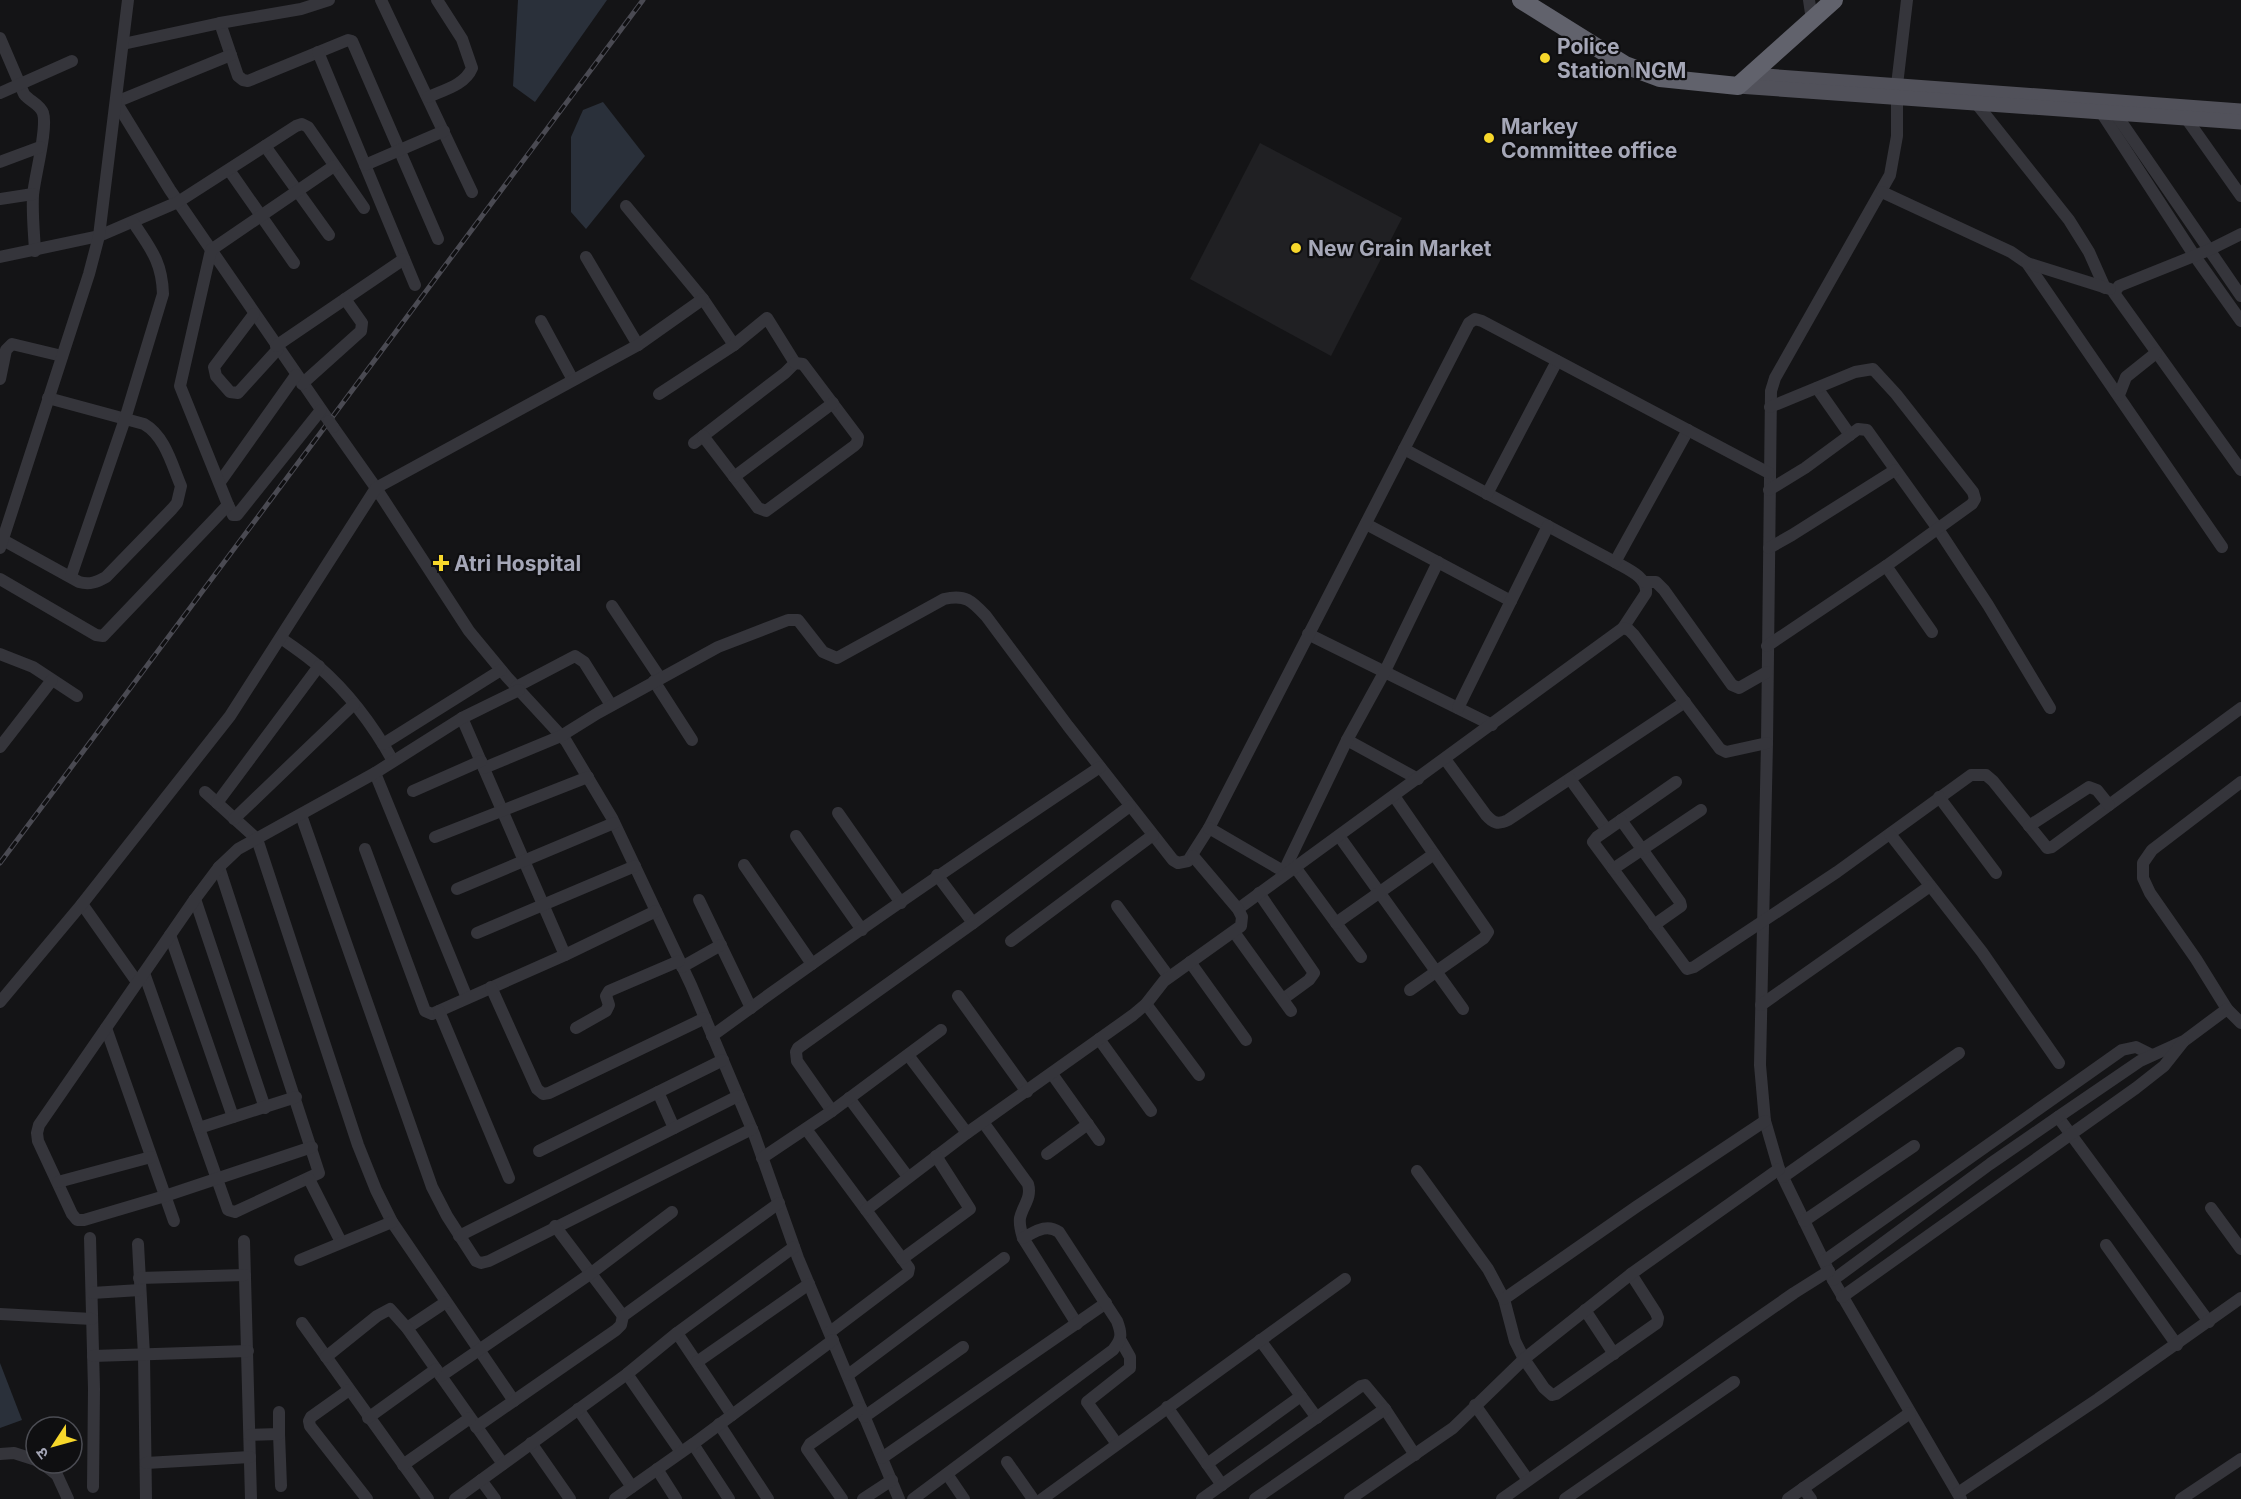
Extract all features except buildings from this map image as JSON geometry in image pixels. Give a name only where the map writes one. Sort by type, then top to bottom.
[{"type":"highway","points":[[1521,0],[1619,62],[1662,73],[1745,81],[1834,0]]},
{"type":"highway","points":[[1539,0],[1623,53],[1662,73]]},
{"type":"main road","points":[[1745,81],[2241,111]]},
{"type":"main road","points":[[1897,91],[1976,103],[2241,122]]},
{"type":"street","points":[[48,398],[144,424],[154,430],[181,486],[181,495],[172,509],[106,577],[96,583],[86,584],[1,544],[4,523],[62,356],[99,236],[128,0]]},
{"type":"street","points":[[123,44],[220,23],[301,9],[329,0]]},
{"type":"street","points":[[381,0],[472,192]]},
{"type":"street","points":[[428,97],[460,83],[469,76],[472,68],[462,39],[438,0]]},
{"type":"street","points":[[1809,0],[1812,20]]},
{"type":"street","points":[[1907,0],[1897,91],[1895,156],[1890,175],[1775,378],[1771,391],[1760,1065],[1765,1121],[1781,1173],[1842,1297],[1959,1496],[2178,1345],[2241,1298]]},
{"type":"street","points":[[220,23],[238,76],[248,81],[348,40],[355,44],[438,239]]},
{"type":"street","points":[[0,38],[28,100],[40,107],[45,125],[33,194],[36,250]]},
{"type":"street","points":[[318,52],[415,285]]},
{"type":"street","points":[[116,102],[231,55]]},
{"type":"street","points":[[0,93],[72,61]]},
{"type":"street","points":[[116,102],[178,202],[299,380],[376,488],[469,631],[561,736],[614,823],[681,964],[723,1060],[752,1129],[794,1247],[899,1499]]},
{"type":"street","points":[[1976,103],[2069,220],[2110,289],[2241,470]]},
{"type":"street","points":[[2108,113],[2241,296]]},
{"type":"street","points":[[2108,113],[2194,255],[2241,321]]},
{"type":"street","points":[[2186,118],[2241,196]]},
{"type":"street","points":[[0,257],[99,236],[133,222],[178,202],[303,124],[308,127],[364,208]]},
{"type":"street","points":[[365,165],[444,131]]},
{"type":"street","points":[[265,146],[329,235]]},
{"type":"street","points":[[0,162],[40,147]]},
{"type":"street","points":[[321,410],[237,515],[233,515],[180,386],[211,250],[334,166]]},
{"type":"street","points":[[229,170],[294,263]]},
{"type":"street","points":[[1882,192],[2011,252],[2027,263],[2110,289],[2209,250],[2241,234]]},
{"type":"street","points":[[0,199],[33,194]]},
{"type":"street","points":[[626,206],[703,299],[734,345]]},
{"type":"street","points":[[71,576],[125,419],[163,294],[162,275],[156,257],[133,222]]},
{"type":"street","points":[[586,257],[638,345]]},
{"type":"street","points":[[254,314],[214,367],[216,376],[230,392],[238,393],[277,347],[404,259]]},
{"type":"street","points":[[2027,263],[2222,547]]},
{"type":"street","points":[[220,482],[299,380],[361,331],[362,323],[345,299]]},
{"type":"street","points":[[0,1002],[82,904],[230,716],[376,488],[638,345],[703,299]]},
{"type":"street","points":[[659,394],[734,345],[767,318],[795,363]]},
{"type":"street","points":[[413,791],[561,736],[657,679],[734,640],[794,618],[823,652],[837,657],[944,599],[958,596],[972,602],[986,616],[1173,860],[1179,863],[1188,861],[1209,828],[1465,328],[1475,319],[1769,473]]},
{"type":"street","points":[[541,321],[573,380]]},
{"type":"street","points":[[0,379],[6,350],[12,344],[62,356]]},
{"type":"street","points":[[2119,394],[2126,377],[2156,353]]},
{"type":"street","points":[[1486,494],[1557,361]]},
{"type":"street","points":[[795,363],[803,364],[859,440],[836,460],[766,511],[758,508],[734,477],[698,440],[795,363]]},
{"type":"street","points":[[1767,646],[1886,566],[1972,504],[1975,499],[1973,492],[1896,394],[1873,369],[1855,372],[1770,407]]},
{"type":"street","points":[[1817,387],[1850,435]]},
{"type":"street","points":[[734,477],[832,403]]},
{"type":"street","points":[[1769,490],[1858,429],[1867,430],[1938,529],[1988,605],[2050,708]]},
{"type":"street","points":[[1615,561],[1688,430]]},
{"type":"street","points":[[1238,909],[1282,874],[1339,836],[1623,628],[1642,601],[1646,588],[1644,582],[1615,561],[1404,449]]},
{"type":"street","points":[[1769,548],[1792,536],[1896,470]]},
{"type":"street","points":[[0,579],[96,635],[103,636],[228,505]]},
{"type":"street","points":[[1366,525],[1511,601]]},
{"type":"street","points":[[1458,708],[1548,526]]},
{"type":"street","points":[[1282,874],[1438,562]]},
{"type":"street","points":[[1886,566],[1932,632]]},
{"type":"street","points":[[1644,582],[1656,582],[1664,590],[1732,685],[1740,688],[1767,672]]},
{"type":"street","points":[[612,606],[692,740]]},
{"type":"street","points":[[1623,628],[1634,635],[1720,749],[1726,752],[1767,743]]},
{"type":"street","points":[[1308,634],[1492,725]]},
{"type":"street","points":[[281,638],[319,666],[354,704],[393,761]]},
{"type":"street","points":[[0,654],[33,668],[77,696]]},
{"type":"street","points":[[312,1148],[165,1196],[84,1220],[77,1220],[72,1214],[38,1141],[37,1133],[39,1125],[195,899],[219,867],[238,849],[375,773],[462,718],[575,656],[584,662],[611,705]]},
{"type":"street","points":[[217,803],[319,666]]},
{"type":"street","points":[[383,744],[501,670]]},
{"type":"street","points":[[0,747],[52,680]]},
{"type":"street","points":[[1445,759],[1493,822],[1500,824],[1685,702]]},
{"type":"street","points":[[234,819],[354,704]]},
{"type":"street","points":[[1676,782],[1593,842],[1687,969],[1762,923],[1971,775],[1986,775],[2048,848],[2241,708]]},
{"type":"street","points":[[462,718],[565,955]]},
{"type":"street","points":[[1347,740],[1418,779]]},
{"type":"street","points":[[712,1036],[938,875],[1100,767]]},
{"type":"street","points":[[375,773],[467,998]]},
{"type":"street","points":[[435,837],[588,777]]},
{"type":"street","points":[[1570,779],[1607,830]]},
{"type":"street","points":[[2241,782],[2152,850],[2143,863],[2143,878],[2150,893],[2196,959],[2227,1009],[2241,1023]]},
{"type":"street","points":[[2029,826],[2090,787],[2097,790],[2109,805]]},
{"type":"street","points":[[204,792],[257,839],[358,1145],[392,1222],[514,1401]]},
{"type":"street","points":[[1394,796],[1488,932],[1484,938],[1410,990]]},
{"type":"street","points":[[1939,797],[1996,873]]},
{"type":"street","points":[[832,1111],[797,1061],[796,1052],[1130,806]]},
{"type":"street","points":[[1613,869],[1701,810]]},
{"type":"street","points":[[838,813],[901,903]]},
{"type":"street","points":[[301,815],[432,1186],[459,1236],[476,1261],[485,1262],[752,1129]]},
{"type":"street","points":[[1621,820],[1681,906],[1654,924]]},
{"type":"street","points":[[457,889],[614,823]]},
{"type":"street","points":[[1209,828],[1282,874]]},
{"type":"street","points":[[1890,834],[1982,952],[2059,1063]]},
{"type":"street","points":[[1011,941],[1153,835]]},
{"type":"street","points":[[796,836],[862,930]]},
{"type":"street","points":[[1339,836],[1463,1010]]},
{"type":"street","points":[[365,849],[425,1011],[432,1014],[565,955],[656,911]]},
{"type":"street","points":[[1336,923],[1434,854]]},
{"type":"street","points":[[866,1210],[967,1133],[1100,1039],[1146,1004],[1169,977],[1234,932],[1243,921],[1238,909],[1193,856]]},
{"type":"street","points":[[744,864],[812,964]]},
{"type":"street","points":[[477,933],[635,866]]},
{"type":"street","points":[[82,904],[140,978],[199,1128],[228,1210],[232,1213],[309,1179],[320,1170],[219,867]]},
{"type":"street","points":[[1295,867],[1361,957]]},
{"type":"street","points":[[938,875],[973,923]]},
{"type":"street","points":[[1761,1005],[1930,886]]},
{"type":"street","points":[[1259,893],[1314,973],[1309,980],[1283,999]]},
{"type":"street","points":[[195,899],[265,1108]]},
{"type":"street","points":[[699,900],[751,1008]]},
{"type":"street","points":[[1118,906],[1169,977]]},
{"type":"street","points":[[1234,932],[1292,1011]]},
{"type":"street","points":[[170,935],[233,1117]]},
{"type":"street","points":[[576,1028],[606,1011],[609,1005],[606,996],[609,991],[681,964],[721,945]]},
{"type":"street","points":[[1190,962],[1246,1040]]},
{"type":"street","points":[[491,987],[537,1089],[543,1094],[705,1018]]},
{"type":"street","points":[[958,996],[1027,1092]]},
{"type":"street","points":[[1146,1004],[1199,1075]]},
{"type":"street","points":[[1502,1499],[1776,1305],[1829,1271],[1884,1243],[2058,1117],[2152,1055],[2184,1041],[2227,1009]]},
{"type":"street","points":[[439,1011],[509,1178]]},
{"type":"street","points":[[106,1028],[174,1221]]},
{"type":"street","points":[[762,1158],[832,1111],[941,1030]]},
{"type":"street","points":[[1100,1039],[1151,1111]]},
{"type":"street","points":[[1842,1297],[2164,1066],[2184,1041]]},
{"type":"street","points":[[1829,1271],[1872,1227],[2122,1050],[2136,1047],[2152,1055]]},
{"type":"street","points":[[1350,1499],[1453,1428],[1524,1359],[1631,1274],[1959,1053]]},
{"type":"street","points":[[908,1055],[967,1133]]},
{"type":"street","points":[[539,1151],[723,1060]]},
{"type":"street","points":[[1052,1074],[1099,1140]]},
{"type":"street","points":[[658,1092],[674,1128]]},
{"type":"street","points":[[459,1236],[738,1096]]},
{"type":"street","points":[[199,1128],[296,1097]]},
{"type":"street","points":[[849,1098],[908,1177]]},
{"type":"street","points":[[2058,1117],[2209,1322]]},
{"type":"street","points":[[1504,1299],[1765,1121]]},
{"type":"street","points":[[983,1122],[1028,1184],[1031,1192],[1019,1225],[1023,1238],[1077,1324]]},
{"type":"street","points":[[1047,1154],[1088,1124]]},
{"type":"street","points":[[615,1499],[732,1415],[908,1273],[909,1268],[806,1129]]},
{"type":"street","points":[[1804,1221],[1914,1146]]},
{"type":"street","points":[[58,1182],[151,1156]]},
{"type":"street","points":[[902,1260],[970,1209],[936,1156]]},
{"type":"street","points":[[1417,1171],[1488,1269],[1504,1299],[1515,1341],[1524,1359],[1544,1388],[1552,1395],[1653,1328],[1658,1318],[1631,1274]]},
{"type":"street","points":[[309,1179],[341,1242]]},
{"type":"street","points":[[403,1465],[473,1422],[514,1401],[616,1330],[621,1325],[623,1316],[779,1203]]},
{"type":"street","points":[[2211,1208],[2241,1249]]},
{"type":"street","points":[[368,1418],[438,1373],[480,1351],[590,1274],[672,1212]]},
{"type":"street","points":[[300,1260],[392,1222]]},
{"type":"street","points":[[555,1226],[623,1316]]},
{"type":"street","points":[[913,1499],[1113,1350],[1121,1341],[1122,1333],[1118,1321],[1059,1232],[1046,1227],[1023,1238]]},
{"type":"street","points":[[1872,1227],[1884,1243]]},
{"type":"street","points":[[90,1238],[93,1487]]},
{"type":"street","points":[[244,1241],[251,1499]]},
{"type":"street","points":[[138,1244],[144,1356],[146,1499]]},
{"type":"street","points":[[2106,1245],[2178,1345]]},
{"type":"street","points":[[455,1499],[627,1374],[676,1333],[794,1247]]},
{"type":"street","points":[[848,1375],[1004,1258]]},
{"type":"street","points":[[92,1293],[140,1284],[245,1275]]},
{"type":"street","points":[[1042,1499],[1345,1279]]},
{"type":"street","points":[[697,1362],[809,1284]]},
{"type":"street","points":[[407,1328],[446,1302]]},
{"type":"street","points":[[882,1458],[1106,1303]]},
{"type":"street","points":[[326,1357],[390,1309],[407,1328],[503,1464]]},
{"type":"street","points":[[1585,1310],[1614,1354]]},
{"type":"street","points":[[0,1314],[92,1320]]},
{"type":"street","points":[[302,1323],[428,1499]]},
{"type":"street","points":[[676,1333],[732,1415]]},
{"type":"street","points":[[1260,1340],[1317,1418]]},
{"type":"street","points":[[1117,1444],[1087,1402],[1130,1368],[1130,1357],[1121,1341]]},
{"type":"street","points":[[842,1499],[807,1449],[810,1444],[963,1347]]},
{"type":"street","points":[[93,1356],[248,1351]]},
{"type":"street","points":[[627,1374],[681,1452]]},
{"type":"street","points":[[1565,1499],[1734,1382]]},
{"type":"street","points":[[1202,1499],[1365,1385],[1415,1455]]},
{"type":"street","points":[[349,1390],[311,1417],[309,1421],[310,1426],[367,1499]]},
{"type":"street","points":[[1208,1464],[1301,1396]]},
{"type":"street","points":[[1475,1405],[1528,1480]]},
{"type":"street","points":[[1167,1407],[1222,1485]]},
{"type":"street","points":[[578,1409],[632,1487]]},
{"type":"street","points":[[1256,1499],[1384,1409]]},
{"type":"street","points":[[279,1412],[281,1486]]},
{"type":"street","points":[[1788,1499],[1807,1494],[1910,1413]]},
{"type":"street","points":[[720,1424],[768,1499]]},
{"type":"street","points":[[250,1435],[279,1434]]},
{"type":"street","points":[[531,1443],[570,1499]]},
{"type":"street","points":[[693,1444],[729,1499]]},
{"type":"street","points":[[0,1454],[14,1453],[24,1456]]},
{"type":"street","points":[[146,1463],[250,1457]]},
{"type":"street","points":[[2181,1499],[2241,1459]]},
{"type":"street","points":[[1007,1462],[1033,1499]]},
{"type":"street","points":[[657,1469],[676,1499]]},
{"type":"street","points":[[947,1474],[964,1499]]},
{"type":"street","points":[[57,1475],[68,1499]]},
{"type":"street","points":[[482,1480],[495,1499]]},
{"type":"street","points":[[863,1499],[892,1480]]},
{"type":"shaded area","points":[[518,0],[607,0],[535,102],[513,86]]},
{"type":"shaded area","points":[[603,102],[645,156],[586,229],[571,212],[571,137],[583,110]]},
{"type":"shaded area","name":"New Grain Market","points":[[1260,143],[1402,218],[1331,356],[1190,279]]},
{"type":"shaded area","points":[[0,1363],[22,1420],[0,1428]]},
{"type":"railway","points":[[0,863],[643,0]]},
{"type":"place","name":"Police Station NGM","points":[[1545,58]]},
{"type":"place","name":"Markey Committee office","points":[[1489,138]]},
{"type":"place","name":"New Grain Market","points":[[1296,248]]},
{"type":"place","name":"Atri Hospital","points":[[441,563]]}]
